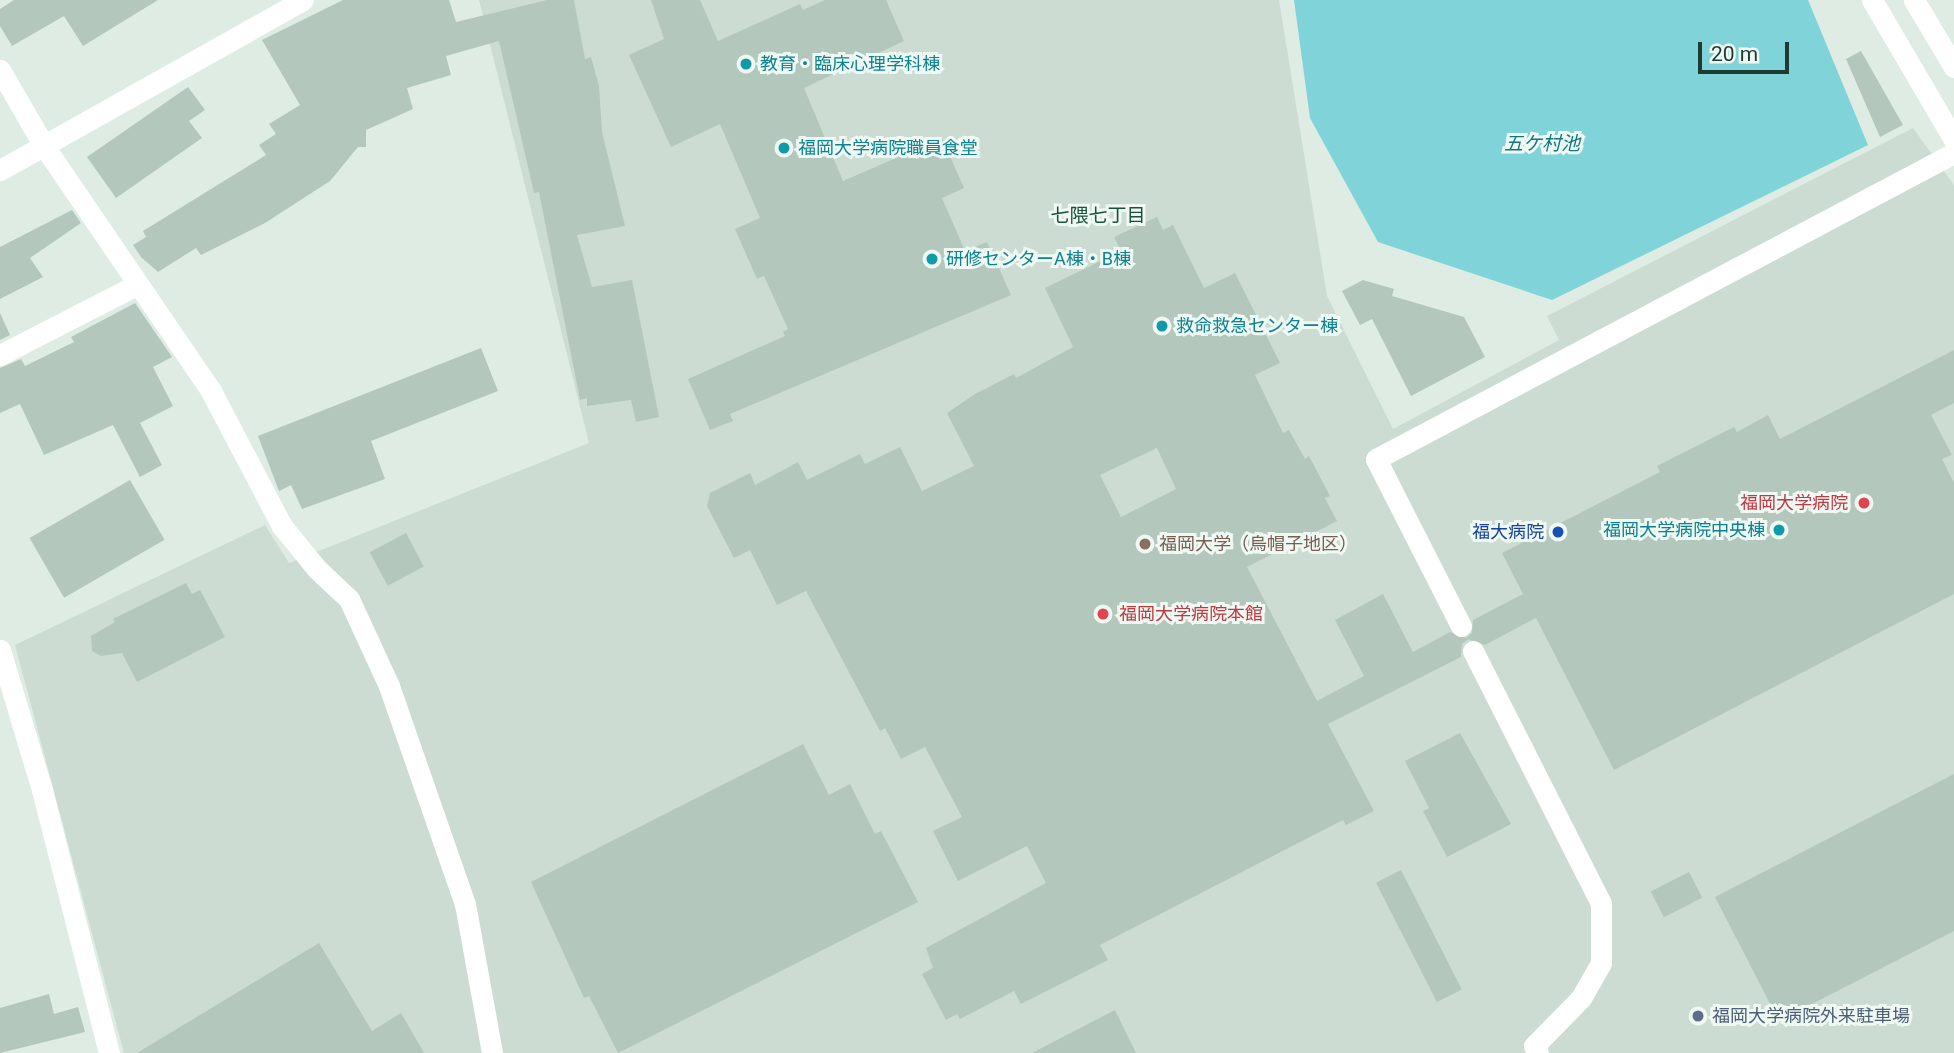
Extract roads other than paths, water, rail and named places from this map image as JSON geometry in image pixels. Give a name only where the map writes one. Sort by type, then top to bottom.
[{"type":"street","points":[[0,170],[303,0]]},
{"type":"street","points":[[1872,0],[1954,140]]},
{"type":"street","points":[[1914,0],[1954,67]]},
{"type":"street","points":[[0,70],[44,146],[136,285],[164,319],[211,391],[282,526],[317,569],[349,599],[389,685],[465,904],[492,1053]]},
{"type":"street","points":[[1461,626],[1376,458],[1954,153]]},
{"type":"street","points":[[0,355],[136,285]]},
{"type":"street","points":[[0,650],[43,790],[109,1053]]},
{"type":"street","points":[[1473,651],[1601,903],[1601,963],[1581,998],[1534,1046],[1538,1053]]},
{"type":"water","name":"五ケ村池","points":[[1294,0],[1808,0],[1868,145],[1552,300],[1378,242],[1310,118]]},
{"type":"place","name":"教育・臨床心理学科棟","points":[[746,64]]},
{"type":"place","name":"福岡大学病院職員食堂","points":[[784,148]]},
{"type":"place","name":"研修センターA棟・B棟","points":[[932,259]]},
{"type":"place","name":"救命救急センター棟","points":[[1162,326]]},
{"type":"place","name":"福岡大学病院","points":[[1864,503]]},
{"type":"place","name":"福岡大学病院中央棟","points":[[1779,530]]},
{"type":"place","name":"福大病院","points":[[1558,532]]},
{"type":"place","name":"福岡大学（烏帽子地区）","points":[[1145,544]]},
{"type":"place","name":"福岡大学病院本館","points":[[1103,614]]},
{"type":"place","name":"福岡大学病院外来駐車場","points":[[1698,1016]]},
{"type":"district","name":"七隈七丁目","points":[[1098,216]]}]
